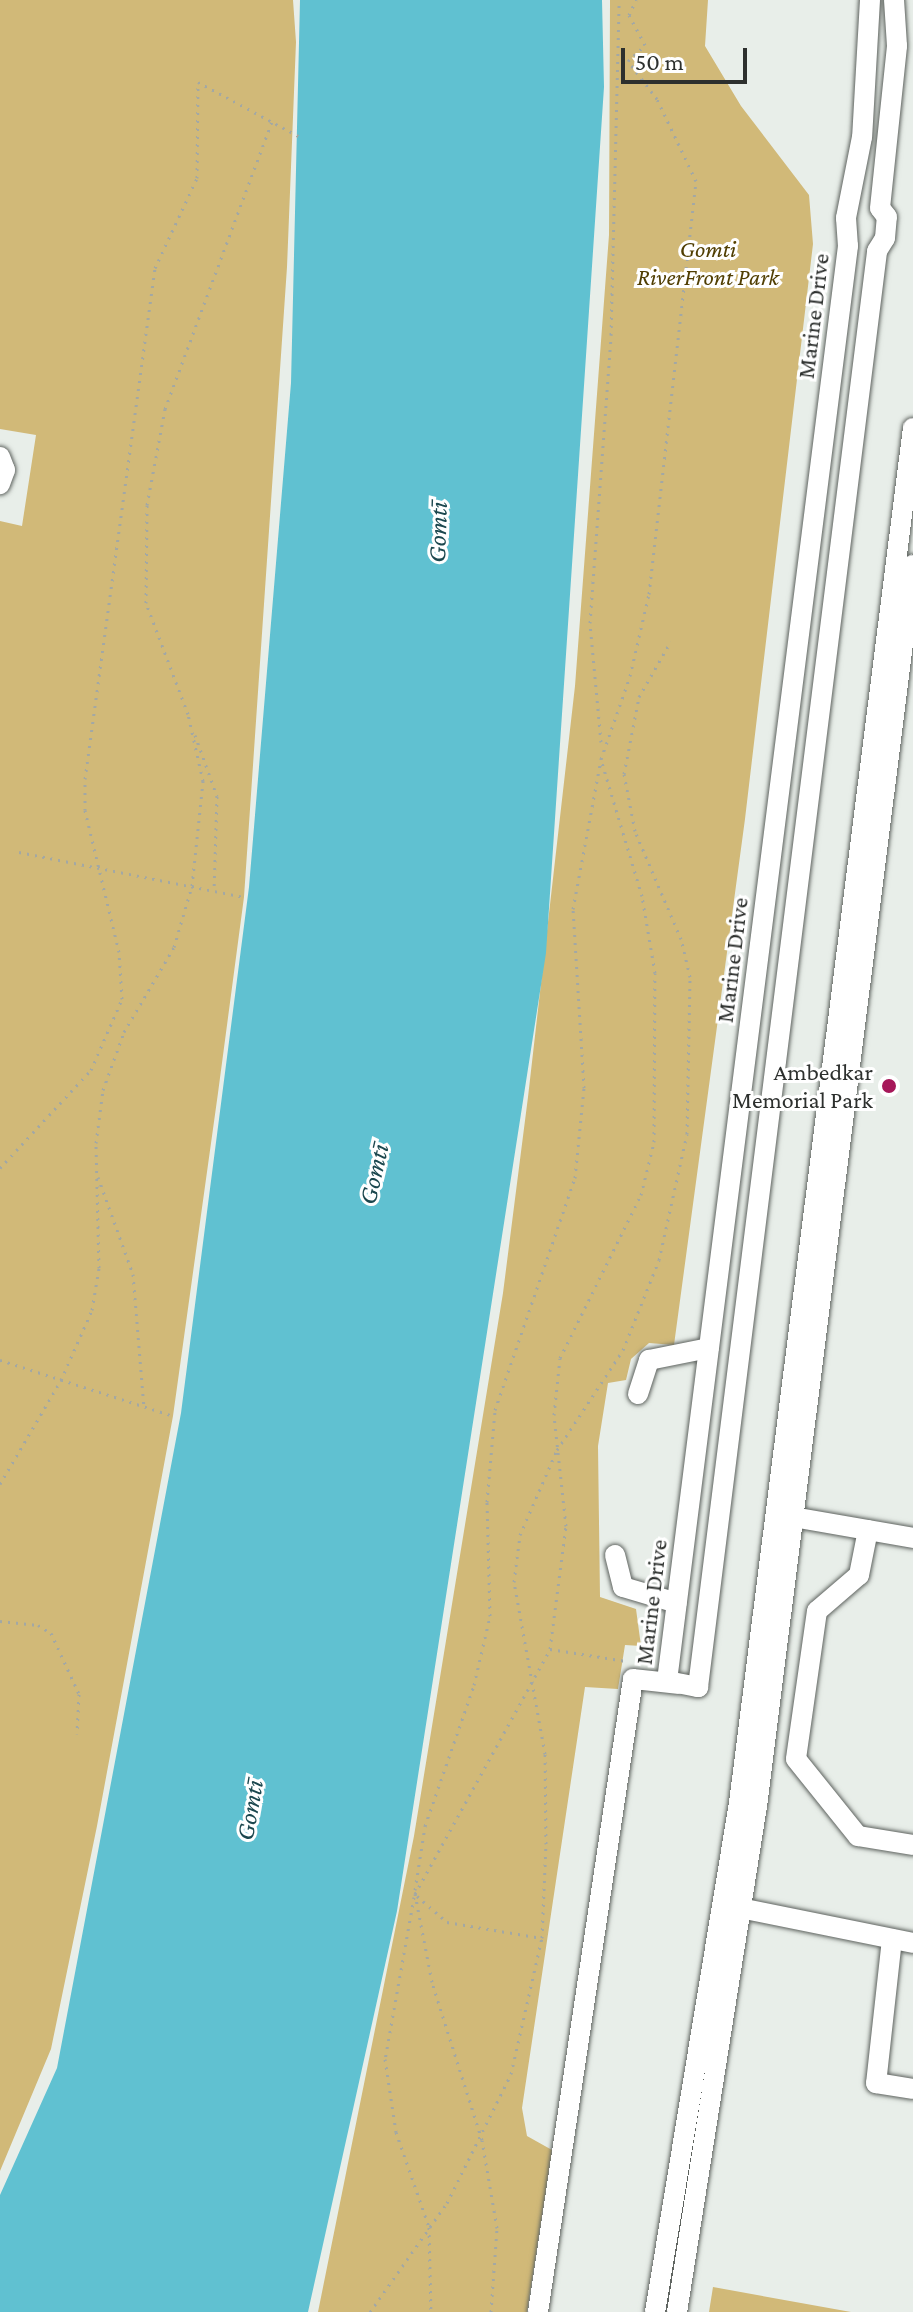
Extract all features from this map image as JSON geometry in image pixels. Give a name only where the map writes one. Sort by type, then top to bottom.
[{"type":"street","name":"Marine Drive","points":[[870,0],[869,61],[667,1681],[698,1687],[877,251],[885,238],[887,217],[880,208],[895,65],[894,0]]},
{"type":"street","points":[[869,61],[895,65]]},
{"type":"street","points":[[655,2312],[739,1803],[913,428]]},
{"type":"street","points":[[0,457],[0,484]]},
{"type":"street","points":[[677,2312],[740,1908],[793,1517],[913,565]]},
{"type":"street","points":[[760,945],[792,950]]},
{"type":"street","points":[[638,1394],[649,1360],[709,1348]]},
{"type":"street","points":[[793,1517],[913,1538]]},
{"type":"street","points":[[868,1530],[859,1575],[817,1611],[796,1759],[858,1836],[913,1845]]},
{"type":"street","points":[[615,1555],[623,1587],[677,1603]]},
{"type":"street","points":[[538,2312],[633,1679],[683,1685]]},
{"type":"street","points":[[740,1908],[913,1943]]},
{"type":"street","points":[[892,1939],[876,2083],[913,2089]]},
{"type":"path","points":[[431,2312],[429,2227],[396,2132],[385,2059],[425,1826],[474,1685],[490,1616],[487,1502],[495,1410],[575,1178],[584,1088],[573,909],[602,744],[590,623],[611,335],[619,0]]},
{"type":"path","points":[[602,744],[630,676],[645,619],[696,197],[683,147],[628,61],[645,45],[629,15],[636,0]]},
{"type":"path","points":[[0,1168],[91,1070],[116,1018],[123,978],[85,810],[92,716],[155,268],[197,178],[198,82],[300,137]]},
{"type":"path","points":[[214,891],[217,796],[146,603],[147,505],[165,409],[272,122]]},
{"type":"path","points":[[370,2312],[429,2227],[482,2140],[511,2074],[542,1938],[546,1799],[532,1686],[514,1582],[531,1499],[557,1450],[623,1350],[659,1260],[687,1134],[690,977],[681,939],[635,831],[624,774],[639,697],[671,641]]},
{"type":"path","points":[[0,1484],[61,1380],[92,1310],[99,1268],[98,1118],[111,1064],[174,947],[192,886],[203,814],[193,731]]},
{"type":"path","points":[[491,2312],[497,2228],[482,2140],[432,1982],[415,1894],[550,1649],[566,1526],[557,1450],[560,1358],[641,1195],[654,1142],[655,973],[642,896],[601,759]]},
{"type":"path","points":[[19,852],[244,897]]},
{"type":"path","points":[[97,1173],[133,1274],[144,1407]]},
{"type":"path","points":[[0,1360],[173,1416]]},
{"type":"path","points":[[0,1621],[38,1625],[51,1633],[79,1694],[77,1734]]},
{"type":"path","points":[[550,1649],[629,1662]]},
{"type":"path","points":[[415,1894],[447,1922],[542,1938]]},
{"type":"green space","points":[[0,0],[293,0],[296,42],[287,267],[244,897],[218,1093],[173,1416],[97,1826],[51,2049],[0,2171],[0,521],[22,526],[36,435],[0,429]]},
{"type":"green space","name":"Gomti RiverFront Park","points":[[610,0],[708,0],[705,46],[741,106],[809,195],[813,244],[745,819],[674,1345],[649,1343],[631,1359],[626,1380],[608,1383],[598,1446],[600,1597],[636,1609],[641,1646],[625,1645],[618,1689],[585,1687],[522,2108],[527,2136],[552,2150],[527,2312],[318,2312],[414,1836],[503,1293],[528,1097],[575,686],[609,235]]},
{"type":"green space","points":[[713,2287],[851,2312],[709,2312]]},
{"type":"water","name":"Gomtī","points":[[300,0],[602,0],[604,87],[546,953],[397,1911],[308,2312],[0,2312],[0,2195],[57,2068],[181,1413],[249,887],[291,383]]},
{"type":"place","name":"Ambedkar Memorial Park","points":[[889,1086]]}]
